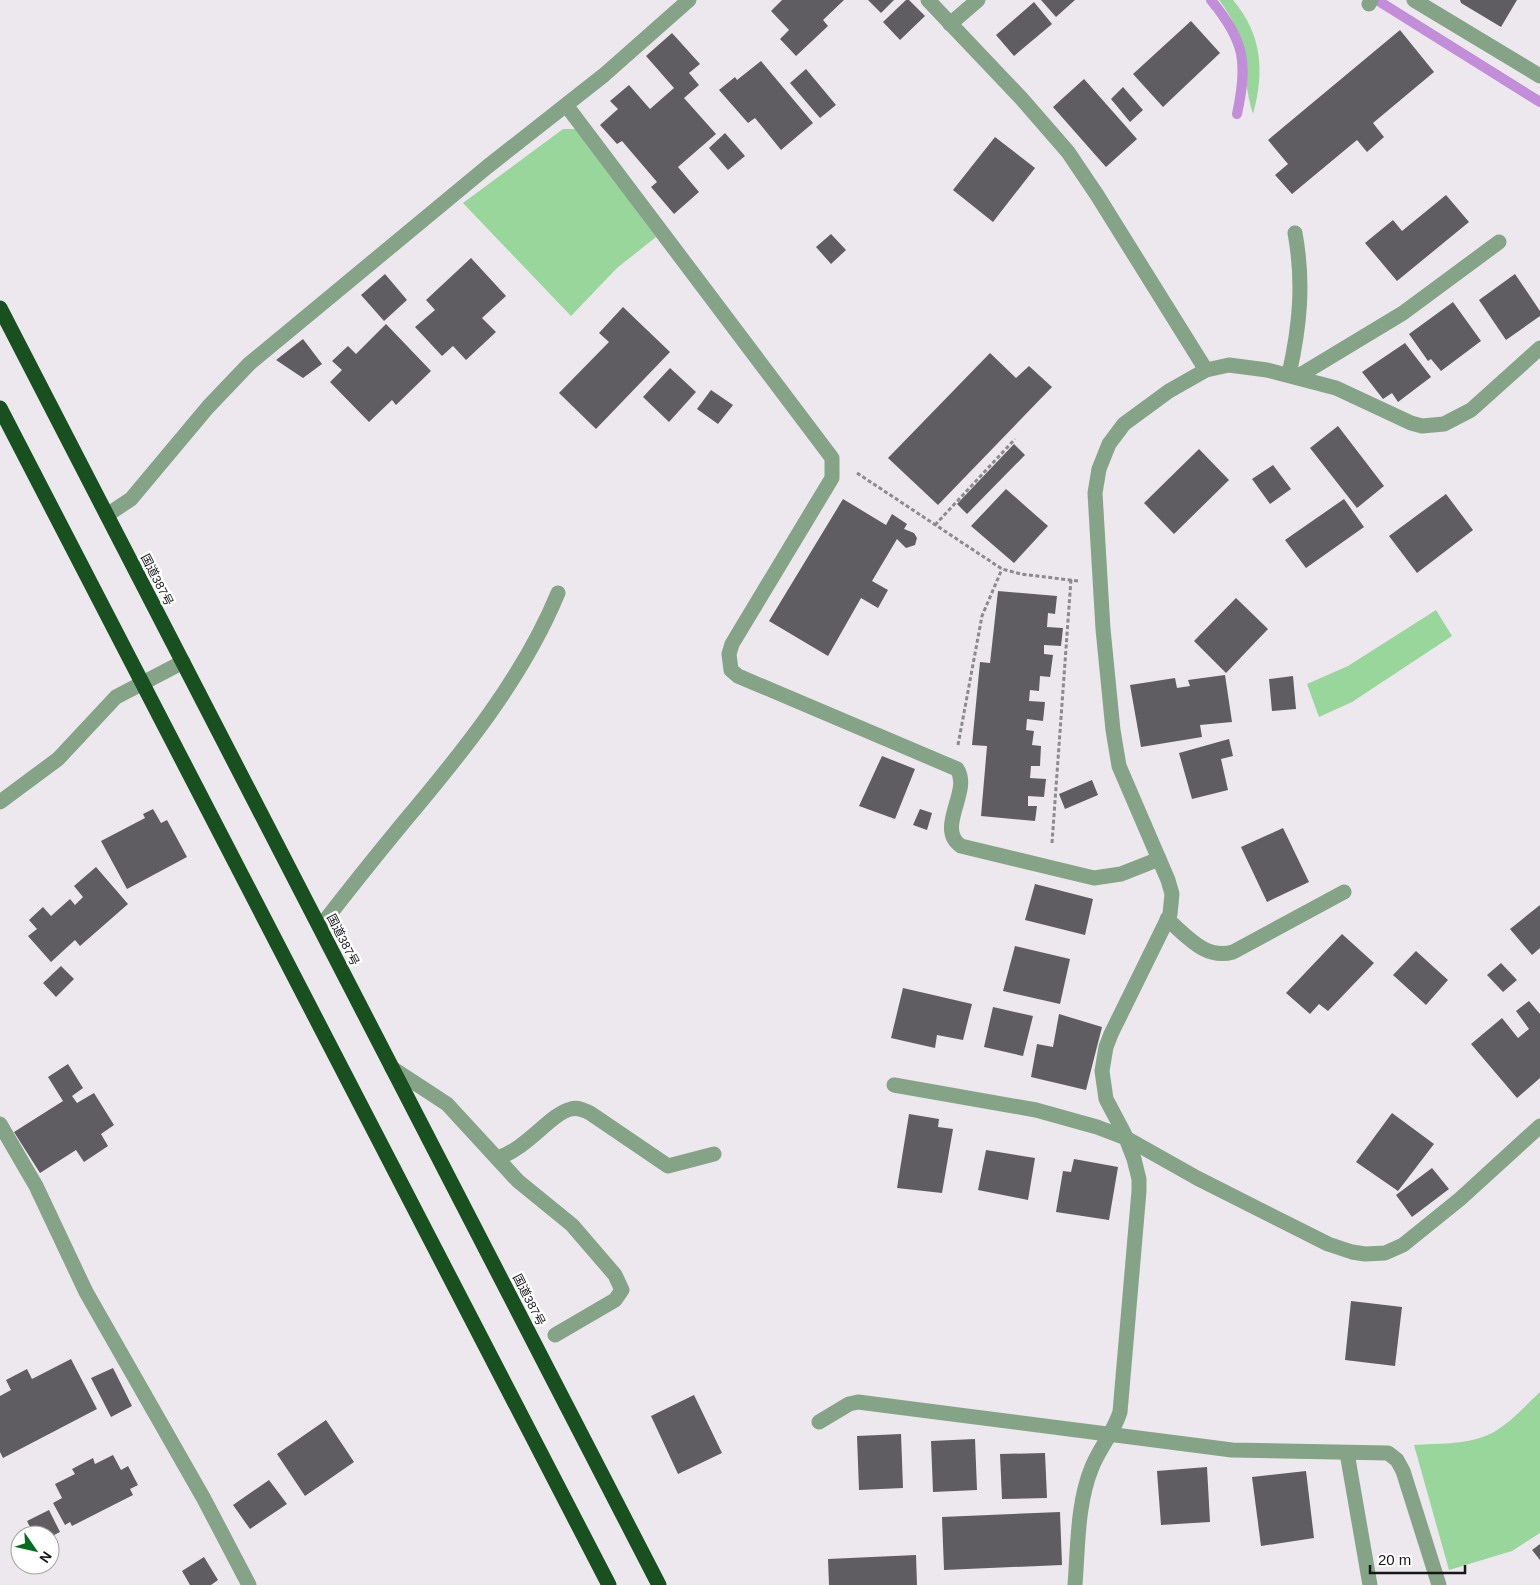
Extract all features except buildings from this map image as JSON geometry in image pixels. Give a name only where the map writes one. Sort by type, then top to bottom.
[{"type":"highway","name":"国道387号","points":[[0,308],[659,1585]]},
{"type":"highway","points":[[0,408],[609,1585]]},
{"type":"street","points":[[107,515],[124,505],[135,494],[208,407],[249,364],[480,172],[611,69],[689,0]]},
{"type":"street","points":[[928,0],[1021,98],[1076,163],[1206,370]]},
{"type":"street","points":[[950,24],[978,0]]},
{"type":"street","points":[[1414,0],[1540,76]]},
{"type":"street","points":[[566,105],[832,458],[832,478],[732,644],[729,654],[731,670],[738,676],[957,769],[960,773],[960,783],[951,831],[954,840],[961,846],[1094,878],[1121,874],[1159,859]]},
{"type":"street","points":[[1293,376],[1301,303],[1300,263],[1295,233]]},
{"type":"street","points":[[1293,376],[1403,313],[1499,242]]},
{"type":"street","points":[[1075,1585],[1086,1485],[1093,1464],[1118,1419],[1122,1402],[1138,1191],[1137,1168],[1126,1138],[1106,1099],[1102,1071],[1106,1048],[1167,919],[1172,894],[1159,859],[1125,782],[1116,749],[1103,629],[1095,493],[1102,458],[1124,424],[1169,391],[1206,370],[1229,365],[1293,376],[1348,392],[1403,421],[1422,426],[1434,426],[1456,420],[1471,410],[1540,348]]},
{"type":"street","points":[[320,927],[448,770],[516,674],[547,620],[558,593]]},
{"type":"street","points":[[0,802],[58,759],[116,697],[183,662]]},
{"type":"street","points":[[1167,919],[1205,950],[1222,955],[1233,952],[1344,892]]},
{"type":"street","points":[[392,1068],[448,1104],[525,1187],[572,1224],[615,1275],[622,1290],[615,1300],[555,1336]]},
{"type":"street","points":[[894,1085],[1036,1110],[1097,1127],[1126,1138],[1173,1165],[1328,1244],[1352,1252],[1375,1254],[1394,1250],[1416,1236],[1540,1126]]},
{"type":"street","points":[[497,1158],[512,1153],[558,1116],[569,1109],[575,1108],[590,1113],[668,1166],[714,1154]]},
{"type":"street","points":[[0,1124],[36,1186],[86,1292],[204,1499],[249,1585]]},
{"type":"street","points":[[819,1422],[849,1404],[858,1402],[1110,1436],[1232,1450],[1388,1453],[1401,1464],[1439,1585]]},
{"type":"street","points":[[1347,1452],[1370,1585]]},
{"type":"path","points":[[935,525],[1015,438]]},
{"type":"path","points":[[849,467],[1002,569],[1021,574],[1071,579],[1086,583]]},
{"type":"path","points":[[958,747],[982,616],[1002,569]]},
{"type":"path","points":[[1052,843],[1071,579]]},
{"type":"green space","points":[[1219,0],[1233,0],[1243,13],[1255,40],[1260,68],[1257,98],[1253,114],[1240,42],[1229,15]]},
{"type":"green space","points":[[563,129],[577,129],[656,237],[617,268],[571,316],[463,203]]},
{"type":"green space","points":[[1436,610],[1452,636],[1352,702],[1319,717],[1307,684],[1348,666]]},
{"type":"green space","points":[[1540,1392],[1540,1533],[1512,1551],[1449,1570],[1414,1445],[1459,1442],[1485,1436],[1507,1423]]},
{"type":"waterway","points":[[1211,0],[1231,28],[1241,53],[1243,66],[1237,114]]},
{"type":"waterway","points":[[1377,0],[1540,102]]}]
